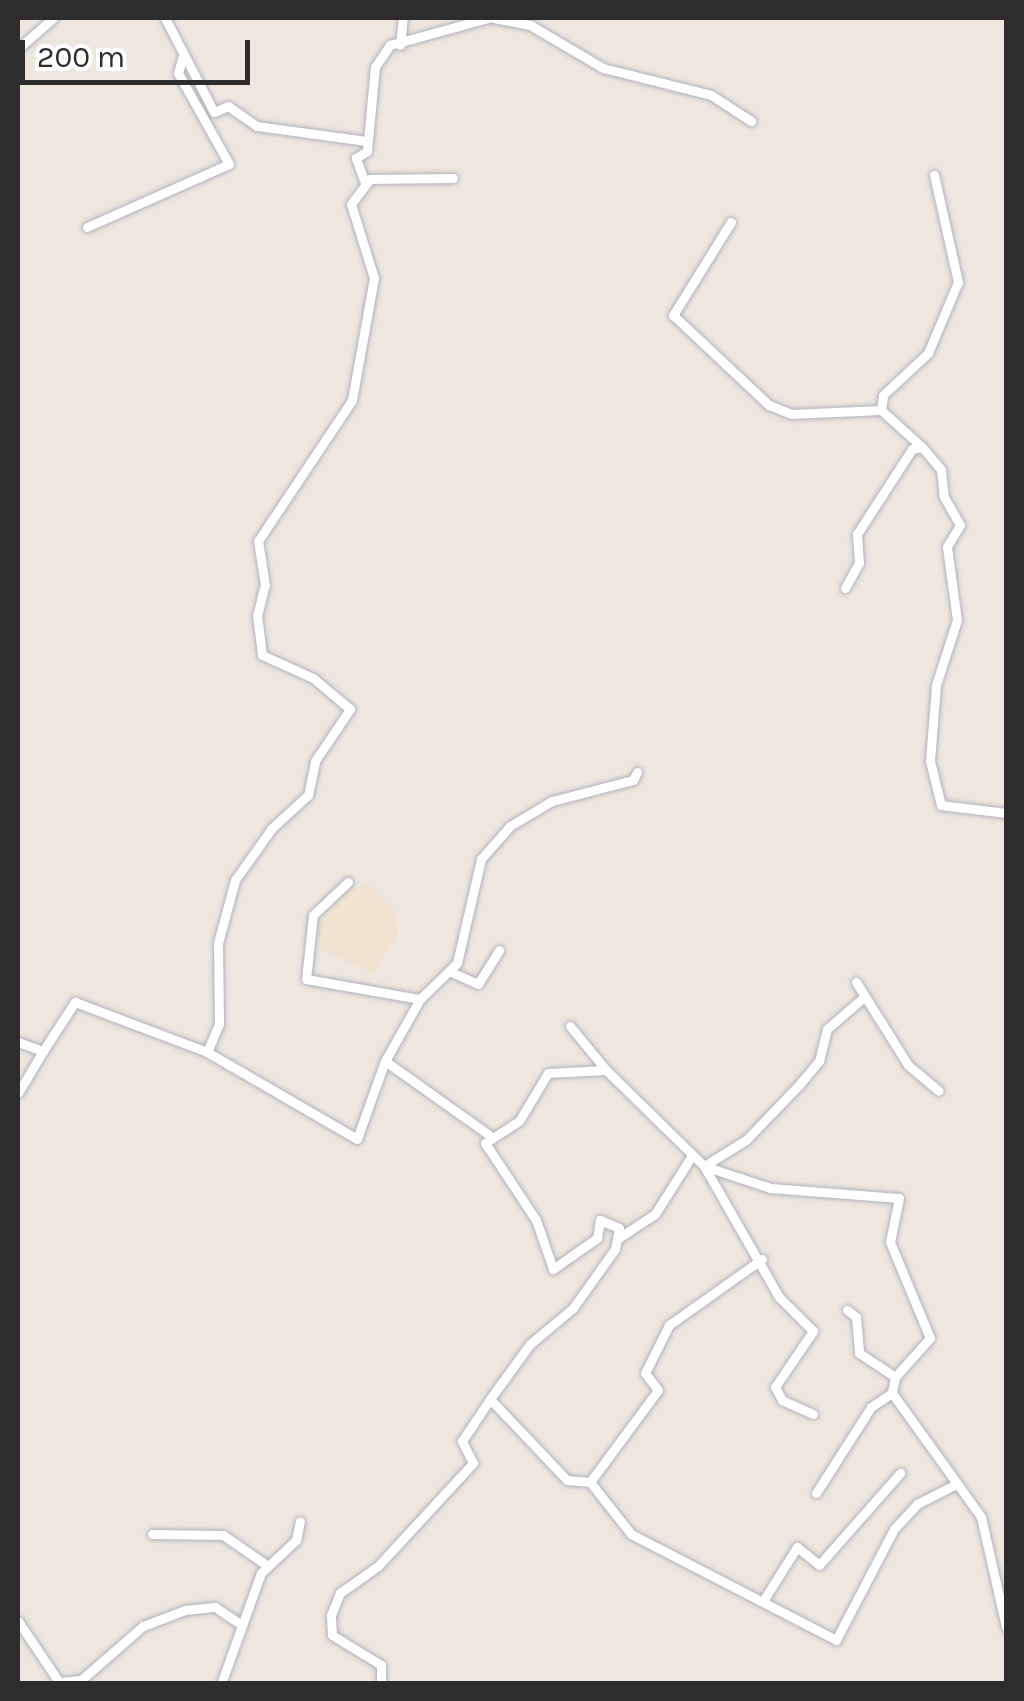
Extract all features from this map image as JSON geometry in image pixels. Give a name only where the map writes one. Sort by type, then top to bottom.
[{"type":"street","points":[[34,18],[44,25]]},
{"type":"street","points":[[18,49],[53,18]]},
{"type":"street","points":[[165,18],[214,112],[228,106],[257,126],[367,141]]},
{"type":"street","points":[[400,45],[403,18]]},
{"type":"street","points":[[365,183],[356,158],[367,151],[374,67],[390,45],[491,18],[533,21],[603,68],[674,80],[751,121]]},
{"type":"street","points":[[87,228],[229,164],[178,73],[183,56]]},
{"type":"street","points":[[881,410],[883,395],[928,353],[958,282],[934,175]]},
{"type":"street","points":[[365,183],[453,178]]},
{"type":"street","points":[[208,1052],[219,1024],[218,943],[235,880],[272,828],[308,795],[314,761],[350,710],[313,678],[262,655],[258,542],[352,400],[374,278],[351,204],[365,183]]},
{"type":"street","points":[[732,222],[673,315],[770,405],[791,414],[881,410],[941,470],[944,497],[960,525],[947,547],[957,620],[936,685],[930,761],[940,806],[1006,813]]},
{"type":"street","points":[[845,588],[858,563],[857,534],[912,448],[922,447]]},
{"type":"street","points":[[18,1093],[75,1002],[208,1052],[357,1138],[385,1061],[420,1000],[449,971],[481,860],[510,826],[552,802],[633,780],[637,772]]},
{"type":"street","points":[[348,882],[313,915],[306,979],[420,1000]]},
{"type":"street","points":[[449,971],[478,984],[500,950]]},
{"type":"street","points":[[856,982],[908,1065],[939,1092]]},
{"type":"street","points":[[704,1166],[746,1140],[798,1086],[820,1060],[827,1029],[864,996]]},
{"type":"street","points":[[570,1026],[606,1070],[691,1158],[704,1166],[770,1188],[899,1198],[890,1242],[930,1338],[896,1377],[892,1393],[871,1407],[816,1493]]},
{"type":"street","points":[[18,1042],[43,1051]]},
{"type":"street","points":[[385,1061],[489,1136]]},
{"type":"street","points":[[606,1070],[548,1072],[519,1121],[489,1136],[485,1144],[536,1220],[553,1268],[597,1238],[600,1220],[618,1228],[617,1240]]},
{"type":"street","points":[[382,1684],[381,1665],[332,1635],[331,1615],[340,1593],[378,1566],[473,1464],[462,1440],[490,1399],[530,1344],[564,1319],[617,1240],[656,1214],[691,1158]]},
{"type":"street","points":[[704,1166],[762,1258],[779,1297],[813,1332],[775,1393],[814,1414]]},
{"type":"street","points":[[590,1482],[658,1390],[646,1373],[669,1324],[762,1258]]},
{"type":"street","points":[[847,1310],[856,1317],[859,1353],[896,1377]]},
{"type":"street","points":[[892,1393],[981,1517],[1006,1627]]},
{"type":"street","points":[[490,1399],[566,1480],[590,1482],[631,1534],[836,1640],[894,1529],[917,1504],[956,1484]]},
{"type":"street","points":[[763,1601],[797,1547],[819,1565],[900,1473]]},
{"type":"street","points":[[222,1684],[240,1624],[268,1566],[296,1540],[300,1521]]},
{"type":"street","points":[[152,1534],[223,1536],[268,1566]]},
{"type":"street","points":[[18,1622],[58,1682],[81,1680],[143,1626],[186,1610],[216,1607],[240,1624]]},
{"type":"shaded area","points":[[369,884],[396,912],[398,934],[373,973],[319,949],[317,925],[348,890]]}]
